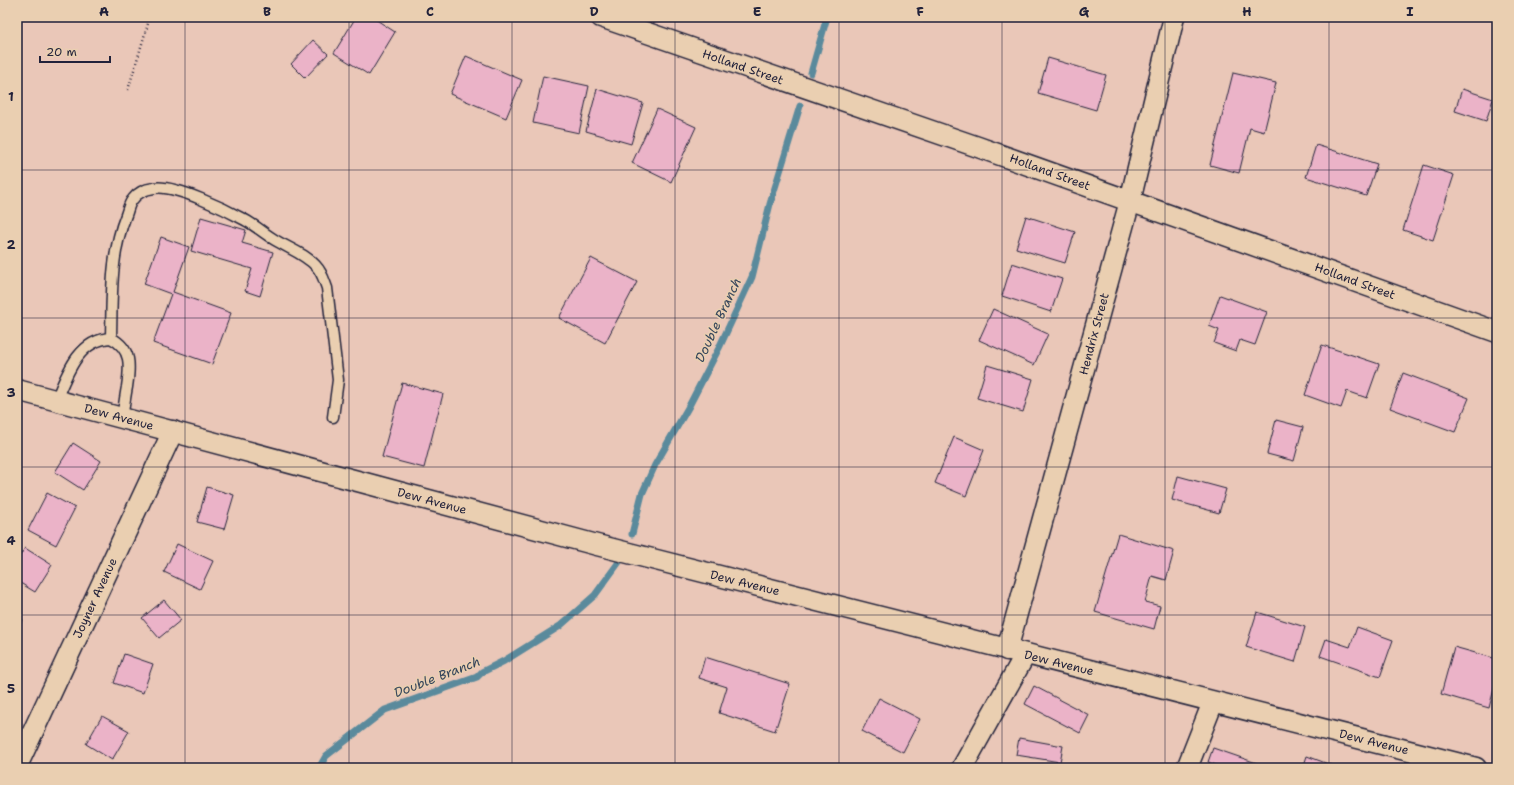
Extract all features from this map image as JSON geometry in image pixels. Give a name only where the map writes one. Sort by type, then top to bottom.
[{"type":"street","name":"Holland Street","points":[[601,17],[978,147],[1497,332]]},
{"type":"street","name":"Hendrix Street","points":[[962,768],[1016,652],[1130,201],[1174,17]]},
{"type":"street","name":"Dew Avenue","points":[[17,390],[589,543],[1467,767]]},
{"type":"street","name":"Joyner Avenue","points":[[17,766],[173,431]]},
{"type":"street","points":[[1188,768],[1213,702]]},
{"type":"lane","points":[[111,338],[113,271],[121,228],[132,199],[140,192],[155,187],[175,189],[228,211],[275,240],[303,254],[317,267],[323,276],[327,288],[338,380],[333,417]]},
{"type":"lane","points":[[56,400],[67,375],[82,351],[94,341],[111,338],[118,342],[124,349],[130,366],[122,418]]},
{"type":"path","points":[[128,90],[150,17]]},
{"type":"building","points":[[356,17],[372,17],[395,32],[369,75],[334,53]]},
{"type":"building","points":[[313,40],[328,54],[305,78],[291,64]]},
{"type":"building","points":[[466,56],[522,80],[506,118],[450,94]]},
{"type":"building","points":[[1048,58],[1106,75],[1096,110],[1038,93]]},
{"type":"building","points":[[1233,73],[1276,83],[1264,132],[1250,128],[1239,173],[1210,165]]},
{"type":"building","points":[[543,76],[589,86],[579,133],[533,123]]},
{"type":"building","points":[[597,89],[643,103],[631,144],[586,131]]},
{"type":"building","points":[[1462,89],[1493,99],[1486,121],[1455,111]]},
{"type":"building","points":[[657,109],[696,127],[671,182],[632,163]]},
{"type":"building","points":[[1316,145],[1377,164],[1366,196],[1306,177]]},
{"type":"building","points":[[1424,165],[1454,175],[1433,240],[1403,230]]},
{"type":"building","points":[[1026,216],[1075,232],[1065,263],[1016,248]]},
{"type":"building","points":[[201,217],[246,230],[242,243],[273,252],[260,296],[245,291],[252,269],[191,251]]},
{"type":"building","points":[[161,237],[189,247],[173,292],[231,313],[212,364],[153,343],[171,294],[144,284]]},
{"type":"building","points":[[591,258],[637,282],[605,343],[559,318]]},
{"type":"building","points":[[1012,263],[1062,279],[1051,312],[1002,296]]},
{"type":"building","points":[[1220,295],[1267,312],[1255,345],[1240,340],[1236,351],[1214,343],[1219,330],[1209,326]]},
{"type":"building","points":[[993,309],[1048,334],[1034,365],[979,340]]},
{"type":"building","points":[[1322,345],[1379,364],[1367,398],[1347,391],[1341,408],[1305,395]]},
{"type":"building","points":[[987,365],[1033,379],[1023,412],[977,398]]},
{"type":"building","points":[[1403,373],[1469,398],[1455,432],[1390,408]]},
{"type":"building","points":[[402,383],[443,394],[424,468],[382,457]]},
{"type":"building","points":[[1276,420],[1303,427],[1294,461],[1267,454]]},
{"type":"building","points":[[954,437],[984,450],[966,496],[935,483]]},
{"type":"building","points":[[73,443],[101,461],[83,490],[55,472]]},
{"type":"building","points":[[1178,476],[1226,489],[1219,513],[1172,500]]},
{"type":"building","points":[[207,487],[234,495],[224,529],[197,522]]},
{"type":"building","points":[[47,493],[75,508],[56,545],[28,530]]},
{"type":"building","points":[[1118,534],[1174,551],[1166,580],[1152,576],[1145,602],[1160,606],[1154,629],[1095,612]]},
{"type":"building","points":[[177,544],[213,561],[200,589],[164,572]]},
{"type":"building","points":[[25,548],[52,565],[35,592],[17,581],[17,560]]},
{"type":"building","points":[[164,600],[181,620],[159,638],[142,618]]},
{"type":"building","points":[[1257,612],[1305,627],[1295,662],[1246,647]]},
{"type":"building","points":[[17,615],[23,620],[17,628]]},
{"type":"building","points":[[1357,627],[1393,640],[1380,677],[1320,656],[1326,639],[1350,647]]},
{"type":"building","points":[[1454,647],[1497,659],[1497,677],[1489,708],[1441,694]]},
{"type":"building","points":[[124,654],[153,664],[143,693],[114,683]]},
{"type":"building","points":[[705,657],[790,684],[775,731],[719,713],[727,687],[699,678]]},
{"type":"building","points":[[1034,686],[1089,715],[1080,733],[1025,704]]},
{"type":"building","points":[[879,698],[920,719],[903,752],[862,731]]},
{"type":"building","points":[[102,716],[129,731],[112,760],[86,744]]},
{"type":"building","points":[[1019,738],[1063,746],[1060,762],[1016,755]]},
{"type":"building","points":[[1213,748],[1271,768],[1224,768],[1208,762]]},
{"type":"building","points":[[1307,756],[1339,768],[1303,768]]},
{"type":"waterway","name":"Double Branch","points":[[811,73],[827,17]]},
{"type":"waterway","name":"Double Branch","points":[[632,534],[642,494],[655,465],[689,406],[719,348],[752,277],[770,204],[800,106]]},
{"type":"waterway","name":"Double Branch","points":[[319,768],[326,756],[385,710],[477,677],[482,672],[504,661],[560,626],[595,595],[619,562]]}]
